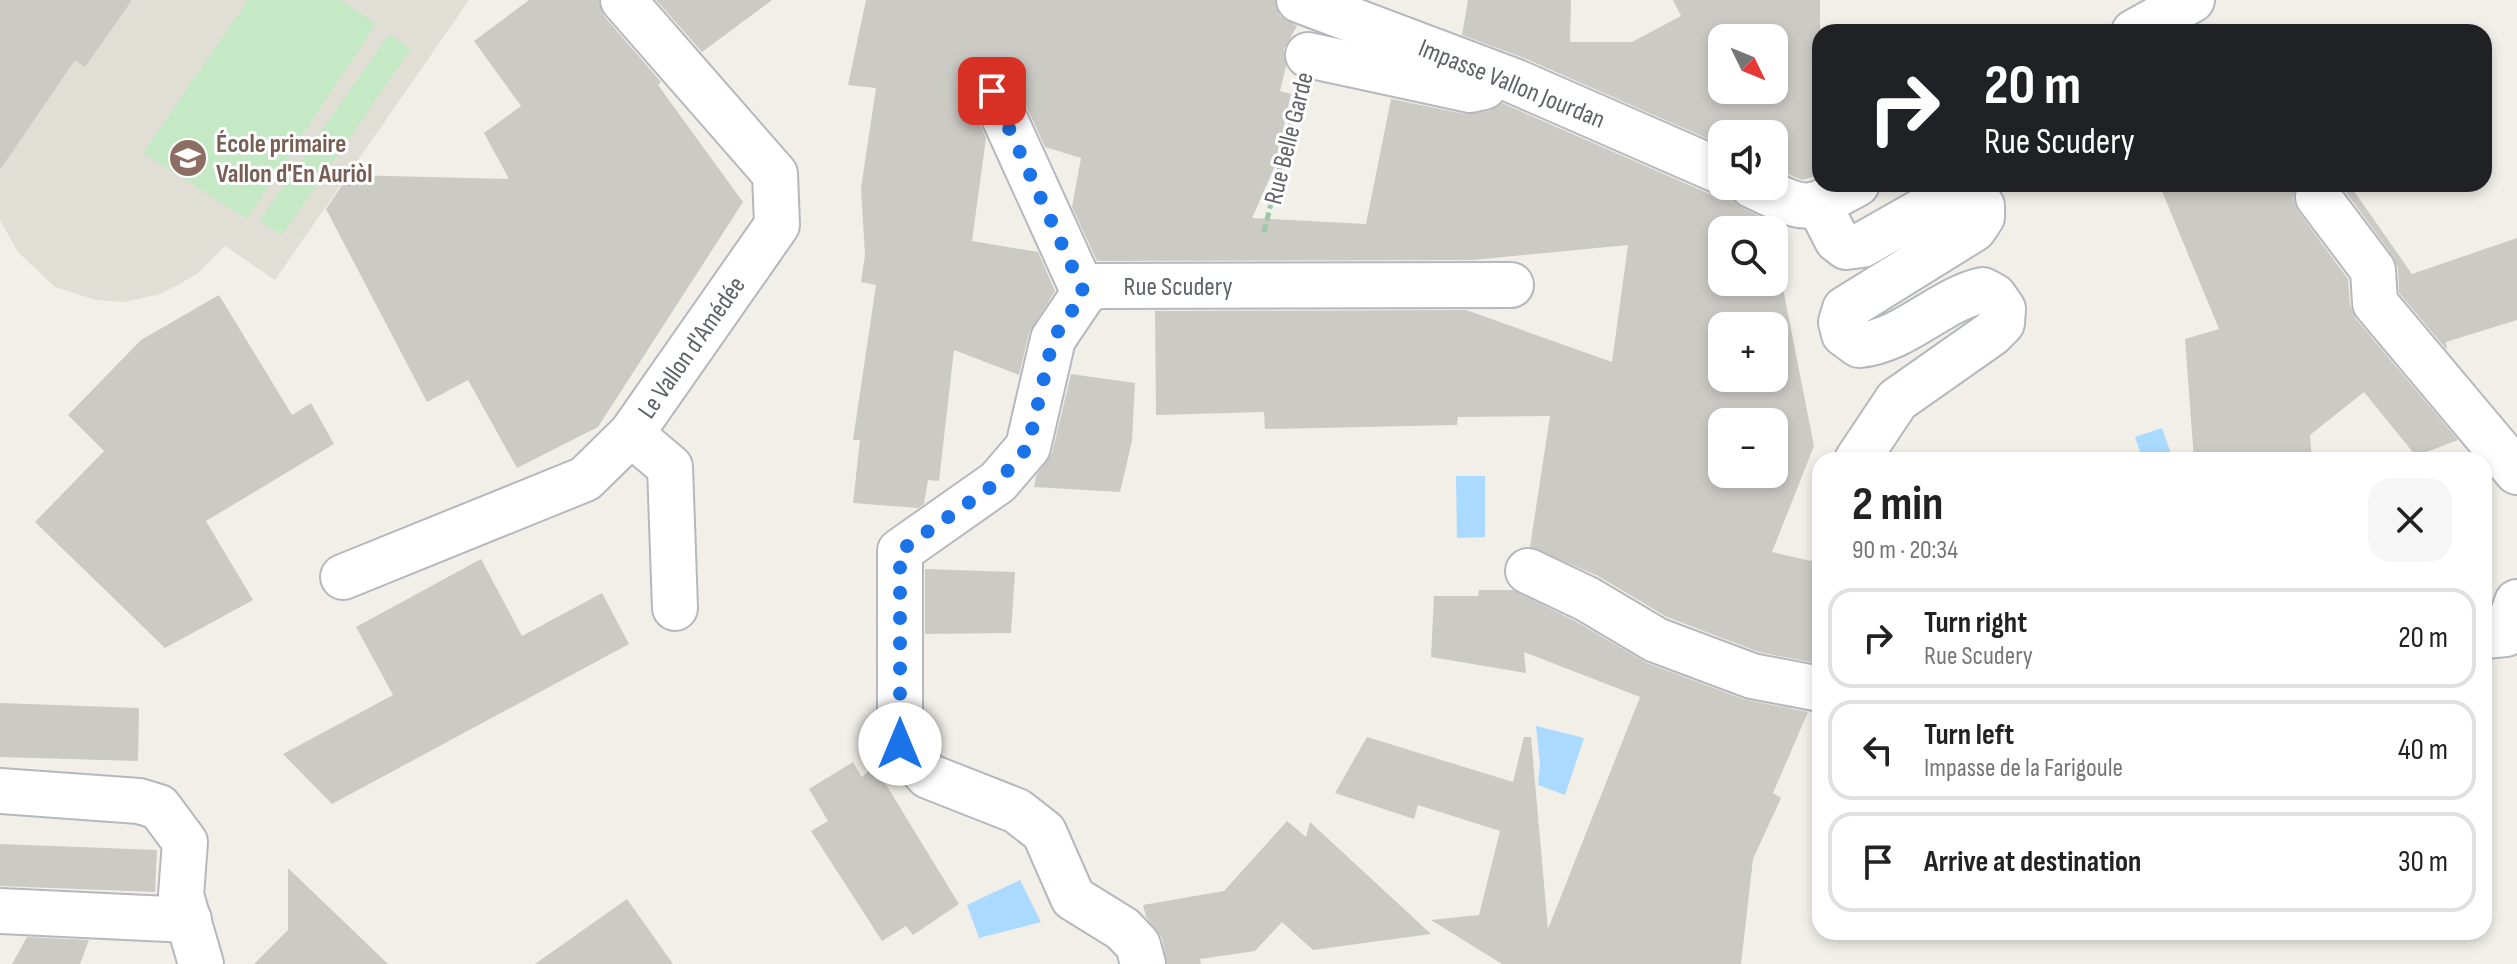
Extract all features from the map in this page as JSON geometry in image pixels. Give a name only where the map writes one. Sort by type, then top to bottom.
[{"type":"street","name":"Le Vallon d'Amédée","points":[[343,577],[585,479],[631,434],[777,225],[775,174],[623,0]]},
{"type":"street","name":"Impasse Vallon Jourdan","points":[[1299,0],[1514,81],[1708,166]]},
{"type":"street","points":[[2148,24],[2192,0]]},
{"type":"street","name":"Rue Belle Garde","points":[[1308,55],[1470,90],[1514,81]]},
{"type":"street","points":[[992,91],[1084,293],[1053,339],[1028,447],[998,482],[900,551],[900,744],[928,776],[1017,811],[1044,832],[1073,898],[1123,929],[1138,945],[1143,964]]},
{"type":"street","points":[[1785,200],[1803,208],[1819,205],[1843,192]]},
{"type":"street","points":[[1819,205],[1837,240],[1846,247],[1862,245],[1952,194],[1963,192],[1982,206],[1982,217],[1974,229],[1845,309],[1841,322],[1844,334],[1859,345],[1878,343],[1967,294],[1983,290],[1994,296],[2003,309],[2002,323],[1991,334],[1897,400],[1862,452]]},
{"type":"street","points":[[2318,197],[2373,270],[2375,303],[2517,472]]},
{"type":"street","name":"Rue Scudery","points":[[1084,293],[1096,286],[1511,285]]},
{"type":"street","points":[[631,434],[670,467],[675,608]]},
{"type":"street","points":[[1528,571],[1587,599],[1656,640],[1752,676],[1812,687]]},
{"type":"street","points":[[2492,635],[2506,634],[2517,602]]},
{"type":"street","points":[[0,791],[139,801],[159,807],[185,842],[181,895],[195,942],[0,911]]},
{"type":"path","name":"Rue Belle Garde","points":[[1251,285],[1308,55]]},
{"type":"shaded area","name":"École primaire Vallon d'En Auriòl","points":[[0,0],[469,0],[275,280],[225,246],[197,274],[179,284],[160,294],[124,302],[96,300],[55,287],[18,252],[0,220]]},
{"type":"green space","points":[[248,0],[341,0],[376,24],[247,219],[143,153]]},
{"type":"green space","points":[[389,34],[411,49],[282,235],[259,221]]},
{"type":"water","points":[[2162,428],[2170,452],[2140,452],[2135,437]]},
{"type":"water","points":[[1456,476],[1485,476],[1485,537],[1457,538]]},
{"type":"water","points":[[1536,726],[1584,738],[1565,795],[1538,785],[1540,763]]},
{"type":"water","points":[[1020,880],[1041,922],[979,938],[967,905]]},
{"type":"building","points":[[0,0],[132,0],[85,67],[75,60],[0,170]]},
{"type":"building","points":[[529,0],[599,0],[604,16],[661,82],[658,85],[743,202],[598,427],[517,468],[468,380],[427,402],[326,209],[349,175],[509,179],[484,133],[521,106],[474,41]]},
{"type":"building","points":[[656,0],[772,0],[702,52]]},
{"type":"building","points":[[866,0],[1275,0],[1280,16],[1297,26],[1284,49],[1286,66],[1280,91],[1291,94],[1275,166],[1252,218],[1366,224],[1391,99],[1465,114],[1489,111],[1502,103],[1708,193],[1708,200],[1735,200],[1742,208],[1759,216],[1708,216],[1708,296],[1784,296],[1788,312],[1708,312],[1708,392],[1788,392],[1788,314],[1814,446],[1772,552],[1812,561],[1812,662],[1759,652],[1667,617],[1598,576],[1530,547],[1550,416],[1458,417],[1457,425],[1265,429],[1264,412],[1156,415],[1155,311],[1466,310],[1612,362],[1628,245],[1473,260],[1097,261],[1072,207],[1081,158],[1045,147],[1015,81],[1007,71],[995,66],[981,69],[971,77],[967,88],[969,101],[986,138],[972,241],[1038,252],[1055,291],[1029,333],[1019,375],[954,350],[939,481],[928,480],[924,504],[918,508],[853,503],[860,440],[853,440],[876,285],[861,282],[865,255],[861,188],[876,88],[848,85]]},
{"type":"building","points":[[1468,0],[1571,0],[1570,42],[1632,42],[1681,16],[1673,0],[1820,0],[1820,24],[1812,24],[1812,177],[1802,180],[1788,174],[1788,120],[1708,120],[1708,139],[1524,58],[1462,35]]},
{"type":"building","points":[[2162,192],[2295,192],[2293,199],[2298,211],[2348,279],[2350,305],[2356,319],[2458,440],[2426,452],[2413,452],[2364,392],[2310,435],[2311,452],[2193,452],[2185,339],[2219,329]]},
{"type":"building","points":[[2346,192],[2355,192],[2412,274],[2517,238],[2517,320],[2446,342],[2447,350],[2399,293],[2398,268],[2393,256]]},
{"type":"building","points":[[219,295],[292,415],[311,403],[334,444],[206,521],[253,600],[165,648],[35,522],[104,451],[68,415],[141,340]]},
{"type":"building","points":[[1071,374],[1135,383],[1132,441],[1120,492],[1034,487],[1036,476],[1052,453]]},
{"type":"building","points":[[481,559],[522,636],[602,593],[629,644],[332,804],[283,754],[393,695],[356,627]]},
{"type":"building","points":[[925,569],[1015,572],[1011,633],[925,634]]},
{"type":"building","points":[[1479,590],[1513,590],[1575,621],[1647,663],[1743,699],[1808,712],[1773,793],[1781,798],[1753,859],[1741,964],[1502,964],[1431,920],[1479,915],[1500,831],[1418,805],[1414,819],[1335,793],[1367,737],[1513,782],[1524,737],[1531,737],[1548,929],[1640,697],[1524,652],[1526,673],[1431,657],[1434,596],[1478,596]]},
{"type":"building","points":[[0,703],[139,708],[138,761],[0,757]]},
{"type":"building","points":[[853,762],[862,777],[874,765],[959,904],[913,935],[906,926],[882,941],[811,831],[828,821],[809,789]]},
{"type":"building","points":[[1287,821],[1306,837],[1310,822],[1431,934],[1313,950],[1282,922],[1255,951],[1200,959],[1201,964],[1167,964],[1162,938],[1146,917],[1143,905],[1224,891]]},
{"type":"building","points":[[0,844],[157,850],[155,892],[0,886]]},
{"type":"building","points":[[288,868],[388,964],[254,964],[288,930]]},
{"type":"building","points":[[627,899],[673,964],[535,964]]},
{"type":"building","points":[[27,937],[89,940],[80,964],[12,964]]},
{"type":"place","name":"École primaire Vallon d'En Auriòl","points":[[188,158]]},
{"type":"route","points":[[900,744],[900,551],[998,482],[1028,447],[1053,339],[1084,293],[992,91]]}]
